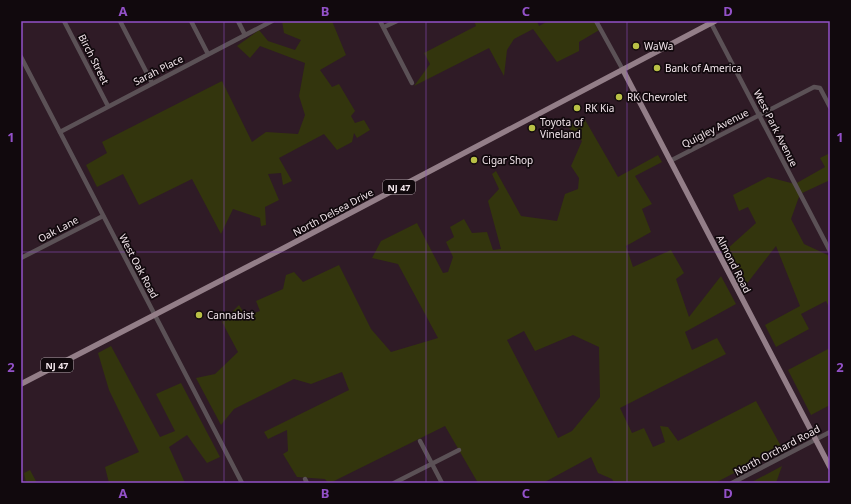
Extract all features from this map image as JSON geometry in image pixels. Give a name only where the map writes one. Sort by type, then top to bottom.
[{"type":"main road","name":"North Delsea Drive","points":[[21,384],[623,70],[712,22]]},
{"type":"main road","name":"Almond Road","points":[[623,70],[830,467]]},
{"type":"street","name":"Birch Street","points":[[64,21],[108,106]]},
{"type":"street","points":[[120,21],[152,83]]},
{"type":"street","points":[[191,21],[208,54]]},
{"type":"street","points":[[238,21],[245,35]]},
{"type":"street","name":"Sarah Place","points":[[60,132],[272,21]]},
{"type":"street","points":[[380,21],[412,83]]},
{"type":"street","points":[[384,28],[396,21]]},
{"type":"street","points":[[596,21],[623,70]]},
{"type":"street","name":"West Park Avenue","points":[[712,22],[830,251]]},
{"type":"street","name":"West Oak Road","points":[[21,57],[242,483]]},
{"type":"street","name":"Quigley Avenue","points":[[670,160],[814,87],[820,88],[830,107]]},
{"type":"street","name":"Oak Lane","points":[[21,258],[103,216]]},
{"type":"street","name":"North Orchard Road","points":[[732,483],[830,432]]},
{"type":"street","points":[[420,441],[442,483]]},
{"type":"street","points":[[394,483],[458,450]]},
{"type":"shaded area","points":[[282,21],[332,21],[346,55],[320,70],[332,87],[339,84],[355,111],[351,116],[355,123],[364,120],[370,130],[357,138],[354,133],[352,142],[337,150],[324,134],[279,158],[292,181],[283,185],[281,173],[268,174],[279,200],[265,207],[266,225],[261,226],[260,218],[233,209],[221,234],[192,179],[139,205],[123,174],[97,187],[86,165],[107,153],[102,142],[222,81],[252,142],[266,132],[298,134],[305,115],[299,96],[305,63],[260,46],[250,58],[237,46],[259,30],[268,41],[295,50],[301,40],[284,33]]},
{"type":"shaded area","points":[[474,21],[537,21],[539,26],[548,21],[596,21],[601,29],[579,42],[579,51],[557,62],[533,29],[514,39],[507,50],[504,76],[489,48],[414,86],[430,64],[424,53],[476,26]]},
{"type":"shaded area","points":[[584,118],[618,177],[658,155],[662,162],[635,176],[652,204],[642,209],[651,232],[626,246],[633,267],[671,250],[684,273],[676,279],[689,317],[721,276],[736,304],[685,332],[692,350],[717,338],[726,354],[620,408],[632,433],[644,428],[653,447],[665,442],[660,426],[668,427],[678,441],[756,401],[782,448],[715,483],[614,483],[612,479],[598,473],[591,457],[543,483],[478,483],[445,426],[330,483],[328,483],[325,479],[297,477],[283,454],[288,451],[287,430],[268,439],[264,432],[349,390],[342,372],[311,384],[294,379],[234,409],[221,425],[196,378],[215,374],[238,352],[222,322],[239,305],[246,316],[260,311],[256,301],[283,289],[286,275],[294,272],[303,282],[339,265],[371,329],[391,352],[438,338],[398,264],[372,258],[381,241],[417,223],[443,273],[448,272],[453,257],[446,242],[454,237],[450,227],[464,219],[472,233],[487,232],[493,250],[501,249],[488,201],[499,189],[492,174],[496,171],[521,216],[557,221],[565,194],[578,189],[579,178],[571,166],[582,141],[567,126]],"holes":[[[524,331],[535,351],[573,335],[599,347],[600,397],[572,431],[558,438],[507,340]]]},
{"type":"shaded area","points":[[830,153],[830,184],[828,181],[800,194],[791,219],[804,244],[830,256],[830,309],[826,301],[801,314],[809,329],[776,347],[765,325],[800,306],[776,246],[745,286],[726,250],[756,223],[748,207],[739,211],[733,195],[768,177],[795,184],[825,167],[820,158]]},
{"type":"shaded area","points":[[111,346],[160,437],[175,431],[156,394],[181,383],[220,457],[207,463],[187,435],[169,447],[185,483],[109,483],[105,467],[139,452],[109,390],[98,353]]},
{"type":"shaded area","points":[[830,348],[830,405],[811,415],[788,370]]},
{"type":"shaded area","points":[[782,466],[776,483],[750,483]]},
{"type":"shaded area","points":[[30,470],[37,483],[26,483],[24,473]]},
{"type":"place","name":"WaWa","points":[[636,46]]},
{"type":"place","name":"Bank of America","points":[[657,68]]},
{"type":"place","name":"RK Chevrolet","points":[[619,97]]},
{"type":"place","name":"RK Kia","points":[[577,108]]},
{"type":"place","name":"Toyota of Vineland","points":[[532,128]]},
{"type":"place","name":"Cigar Shop","points":[[474,160]]},
{"type":"place","name":"Cannabist","points":[[199,315]]}]
